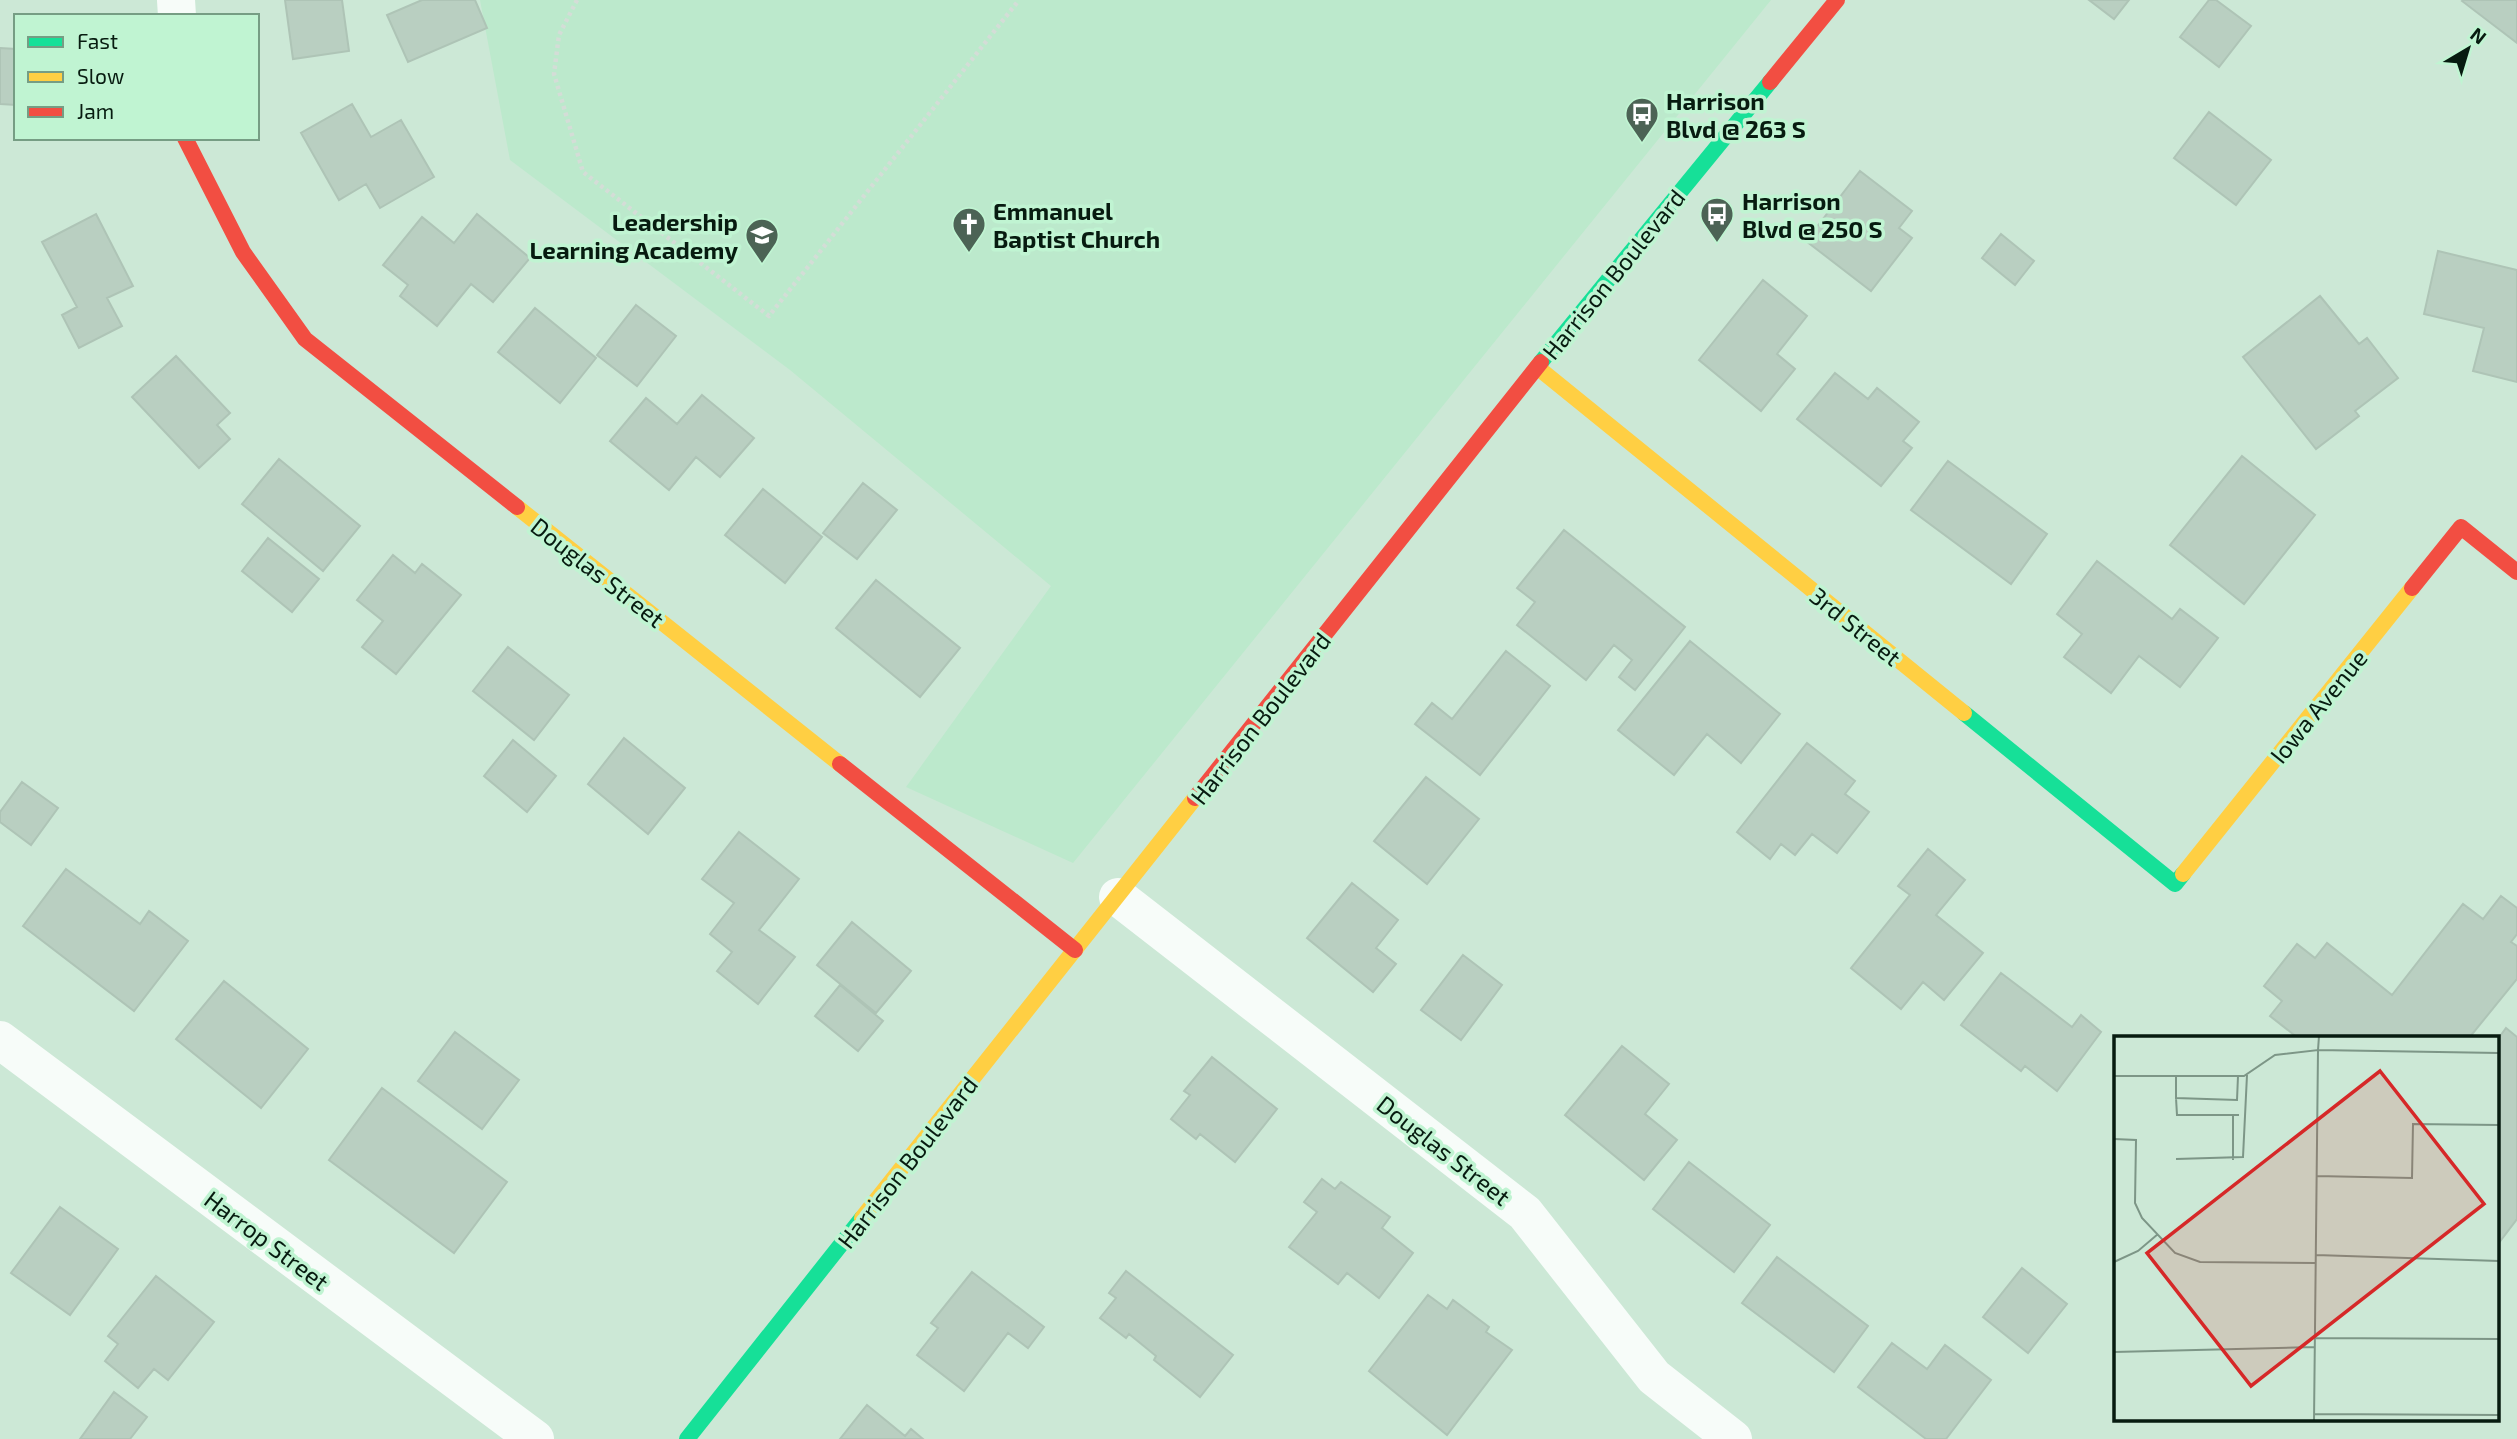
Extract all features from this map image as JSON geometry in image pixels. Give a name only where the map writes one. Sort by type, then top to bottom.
[{"type":"street","name":"Harrison Boulevard","points":[[687,1439],[1537,367],[1837,0]]},
{"type":"street","name":"Douglas Street","points":[[186,140],[243,252],[305,339],[1075,950]]},
{"type":"street","name":"3rd Street","points":[[1537,367],[2175,884]]},
{"type":"street","name":"Iowa Avenue","points":[[2175,884],[2461,527],[2517,572]]},
{"type":"street","name":"Douglas Street","points":[[1118,897],[1525,1213],[1654,1377],[1733,1439]]},
{"type":"street","name":"Harrop Street","points":[[0,1040],[535,1439]]},
{"type":"path","points":[[577,0],[559,35],[554,74],[583,172],[769,316],[1019,0]]},
{"type":"shaded area","points":[[480,0],[1771,0],[1073,863],[906,787],[1051,586],[790,370],[510,160]]},
{"type":"building","points":[[285,0],[342,0],[349,51],[293,59]]},
{"type":"building","points":[[422,0],[475,0],[487,28],[408,62],[387,15]]},
{"type":"building","points":[[2089,0],[2129,0],[2114,19]]},
{"type":"building","points":[[2209,0],[2216,0],[2251,26],[2219,67],[2180,37]]},
{"type":"building","points":[[2517,0],[2517,43],[2462,1]]},
{"type":"building","points":[[0,48],[14,49],[14,105],[0,104]]},
{"type":"building","points":[[352,104],[371,137],[401,120],[434,177],[380,208],[366,184],[339,200],[301,133]]},
{"type":"building","points":[[2209,112],[2271,160],[2236,205],[2174,158]]},
{"type":"building","points":[[1860,171],[1912,211],[1899,228],[1912,238],[1871,291],[1806,241]]},
{"type":"building","points":[[96,214],[133,286],[107,298],[122,326],[79,348],[62,315],[77,307],[42,242]]},
{"type":"building","points":[[477,214],[530,258],[493,302],[471,284],[437,326],[400,296],[408,285],[383,265],[422,217],[454,243]]},
{"type":"building","points":[[2001,234],[2034,261],[2015,285],[1982,258]]},
{"type":"building","points":[[2438,251],[2517,270],[2517,382],[2473,371],[2484,328],[2424,314]]},
{"type":"building","points":[[1763,280],[1807,316],[1777,354],[1795,369],[1761,411],[1699,360]]},
{"type":"building","points":[[2320,296],[2359,344],[2367,338],[2398,378],[2355,411],[2359,416],[2316,449],[2243,357]]},
{"type":"building","points":[[636,305],[676,336],[637,386],[597,355]]},
{"type":"building","points":[[535,308],[596,358],[560,403],[498,352]]},
{"type":"building","points":[[176,356],[230,413],[217,425],[230,439],[199,468],[132,397]]},
{"type":"building","points":[[1835,373],[1868,399],[1877,388],[1919,422],[1903,441],[1912,448],[1881,486],[1797,419]]},
{"type":"building","points":[[702,395],[754,438],[720,477],[696,457],[669,490],[610,441],[646,398],[677,424]]},
{"type":"building","points":[[2242,456],[2315,515],[2244,604],[2170,545]]},
{"type":"building","points":[[279,459],[360,526],[323,571],[242,504]]},
{"type":"building","points":[[1948,461],[2047,534],[2011,584],[1911,510]]},
{"type":"building","points":[[863,483],[897,510],[857,559],[823,533]]},
{"type":"building","points":[[763,489],[822,537],[785,583],[725,535]]},
{"type":"building","points":[[1564,530],[1685,627],[1635,690],[1619,677],[1632,660],[1614,645],[1586,680],[1517,625],[1535,602],[1517,588]]},
{"type":"building","points":[[268,538],[319,579],[292,612],[242,571]]},
{"type":"building","points":[[393,555],[415,573],[422,564],[461,595],[396,674],[362,647],[383,621],[357,600]]},
{"type":"building","points":[[2097,561],[2172,619],[2180,609],[2218,638],[2180,687],[2139,656],[2111,693],[2064,657],[2082,634],[2057,614]]},
{"type":"building","points":[[876,580],[960,648],[920,697],[836,628]]},
{"type":"building","points":[[1690,641],[1780,714],[1741,763],[1707,734],[1674,775],[1618,730]]},
{"type":"building","points":[[508,647],[569,695],[534,740],[473,691]]},
{"type":"building","points":[[1506,651],[1550,686],[1480,775],[1415,724],[1432,703],[1452,719]]},
{"type":"building","points":[[624,738],[685,788],[648,834],[588,784]]},
{"type":"building","points":[[513,740],[556,776],[527,812],[484,776]]},
{"type":"building","points":[[1807,743],[1855,781],[1845,794],[1869,812],[1837,853],[1812,834],[1795,855],[1781,844],[1770,859],[1737,832]]},
{"type":"building","points":[[1426,777],[1479,819],[1427,884],[1374,841]]},
{"type":"building","points":[[22,782],[58,808],[31,845],[0,822],[0,812]]},
{"type":"building","points":[[739,832],[799,879],[759,930],[795,957],[758,1004],[717,971],[732,952],[710,934],[734,903],[702,879]]},
{"type":"building","points":[[1928,849],[1965,880],[1936,915],[1983,953],[1944,1000],[1923,982],[1901,1009],[1851,968],[1910,895],[1898,886]]},
{"type":"building","points":[[66,869],[140,924],[149,911],[188,941],[134,1011],[23,926]]},
{"type":"building","points":[[1352,883],[1398,920],[1376,948],[1396,964],[1373,992],[1307,938]]},
{"type":"building","points":[[2501,896],[2517,908],[2517,934],[2511,942],[2517,946],[2517,979],[2471,1036],[2295,1036],[2270,1016],[2282,1001],[2264,986],[2297,944],[2315,958],[2327,943],[2392,995],[2463,904],[2483,919]]},
{"type":"building","points":[[852,922],[911,971],[876,1013],[817,965]]},
{"type":"building","points":[[1463,955],[1502,985],[1461,1040],[1421,1010]]},
{"type":"building","points":[[2001,973],[2072,1027],[2081,1015],[2101,1032],[2057,1091],[2025,1066],[2021,1071],[1961,1025]]},
{"type":"building","points":[[224,981],[308,1049],[261,1108],[176,1039]]},
{"type":"building","points":[[840,985],[883,1021],[858,1051],[815,1016]]},
{"type":"building","points":[[2506,1028],[2517,1037],[2517,1219],[2500,1241],[2500,1036]]},
{"type":"building","points":[[455,1032],[519,1080],[482,1129],[418,1081]]},
{"type":"building","points":[[1622,1046],[1669,1084],[1645,1114],[1677,1140],[1644,1180],[1565,1115]]},
{"type":"building","points":[[1212,1057],[1277,1109],[1235,1162],[1200,1134],[1196,1139],[1171,1119],[1190,1095],[1184,1091]]},
{"type":"building","points":[[382,1088],[507,1182],[454,1253],[329,1160]]},
{"type":"building","points":[[1689,1162],[1770,1225],[1734,1272],[1653,1209]]},
{"type":"building","points":[[1322,1179],[1335,1189],[1341,1182],[1390,1217],[1382,1228],[1413,1253],[1379,1298],[1347,1273],[1338,1284],[1289,1247],[1317,1212],[1304,1202]]},
{"type":"building","points":[[60,1207],[118,1249],[70,1315],[11,1273]]},
{"type":"building","points":[[1777,1257],[1868,1326],[1834,1372],[1742,1303]]},
{"type":"building","points":[[2022,1268],[2067,1304],[2028,1353],[1983,1317]]},
{"type":"building","points":[[1126,1271],[1233,1355],[1200,1397],[1154,1360],[1156,1356],[1129,1334],[1126,1338],[1100,1318],[1116,1298],[1109,1293]]},
{"type":"building","points":[[972,1272],[1044,1327],[1028,1348],[1008,1333],[964,1391],[917,1355],[938,1328],[931,1323]]},
{"type":"building","points":[[156,1276],[214,1322],[168,1380],[154,1369],[138,1388],[105,1361],[118,1344],[108,1336]]},
{"type":"building","points":[[1428,1295],[1447,1309],[1453,1300],[1489,1327],[1486,1332],[1512,1350],[1447,1435],[1369,1371]]},
{"type":"building","points":[[1892,1343],[1927,1369],[1945,1345],[1991,1380],[1946,1439],[1926,1439],[1858,1387]]},
{"type":"building","points":[[114,1392],[147,1417],[130,1439],[80,1439]]},
{"type":"building","points":[[867,1405],[905,1436],[911,1429],[923,1439],[840,1439]]},
{"type":"traffic: fast","points":[[1541,362],[1770,82]]},
{"type":"traffic: fast","points":[[1964,713],[2175,884],[2183,874]]},
{"type":"traffic: fast","points":[[687,1439],[862,1218]]},
{"type":"traffic: slow","points":[[1537,367],[1964,713]]},
{"type":"traffic: slow","points":[[517,507],[840,764]]},
{"type":"traffic: slow","points":[[2183,874],[2412,588]]},
{"type":"traffic: slow","points":[[862,1218],[1195,798]]},
{"type":"traffic: jam","points":[[1770,82],[1837,0]]},
{"type":"traffic: jam","points":[[186,140],[243,252],[305,339],[517,507]]},
{"type":"traffic: jam","points":[[1195,798],[1541,362]]},
{"type":"traffic: jam","points":[[2412,588],[2461,527],[2517,572]]},
{"type":"traffic: jam","points":[[840,764],[1075,950]]},
{"type":"place","name":"Harrison Blvd @ 263 S","points":[[1642,144]]},
{"type":"place","name":"Harrison Blvd @ 250 S","points":[[1717,244]]},
{"type":"place","name":"Emmanuel Baptist Church","points":[[969,254]]},
{"type":"place","name":"Leadership Learning Academy","points":[[762,265]]}]
